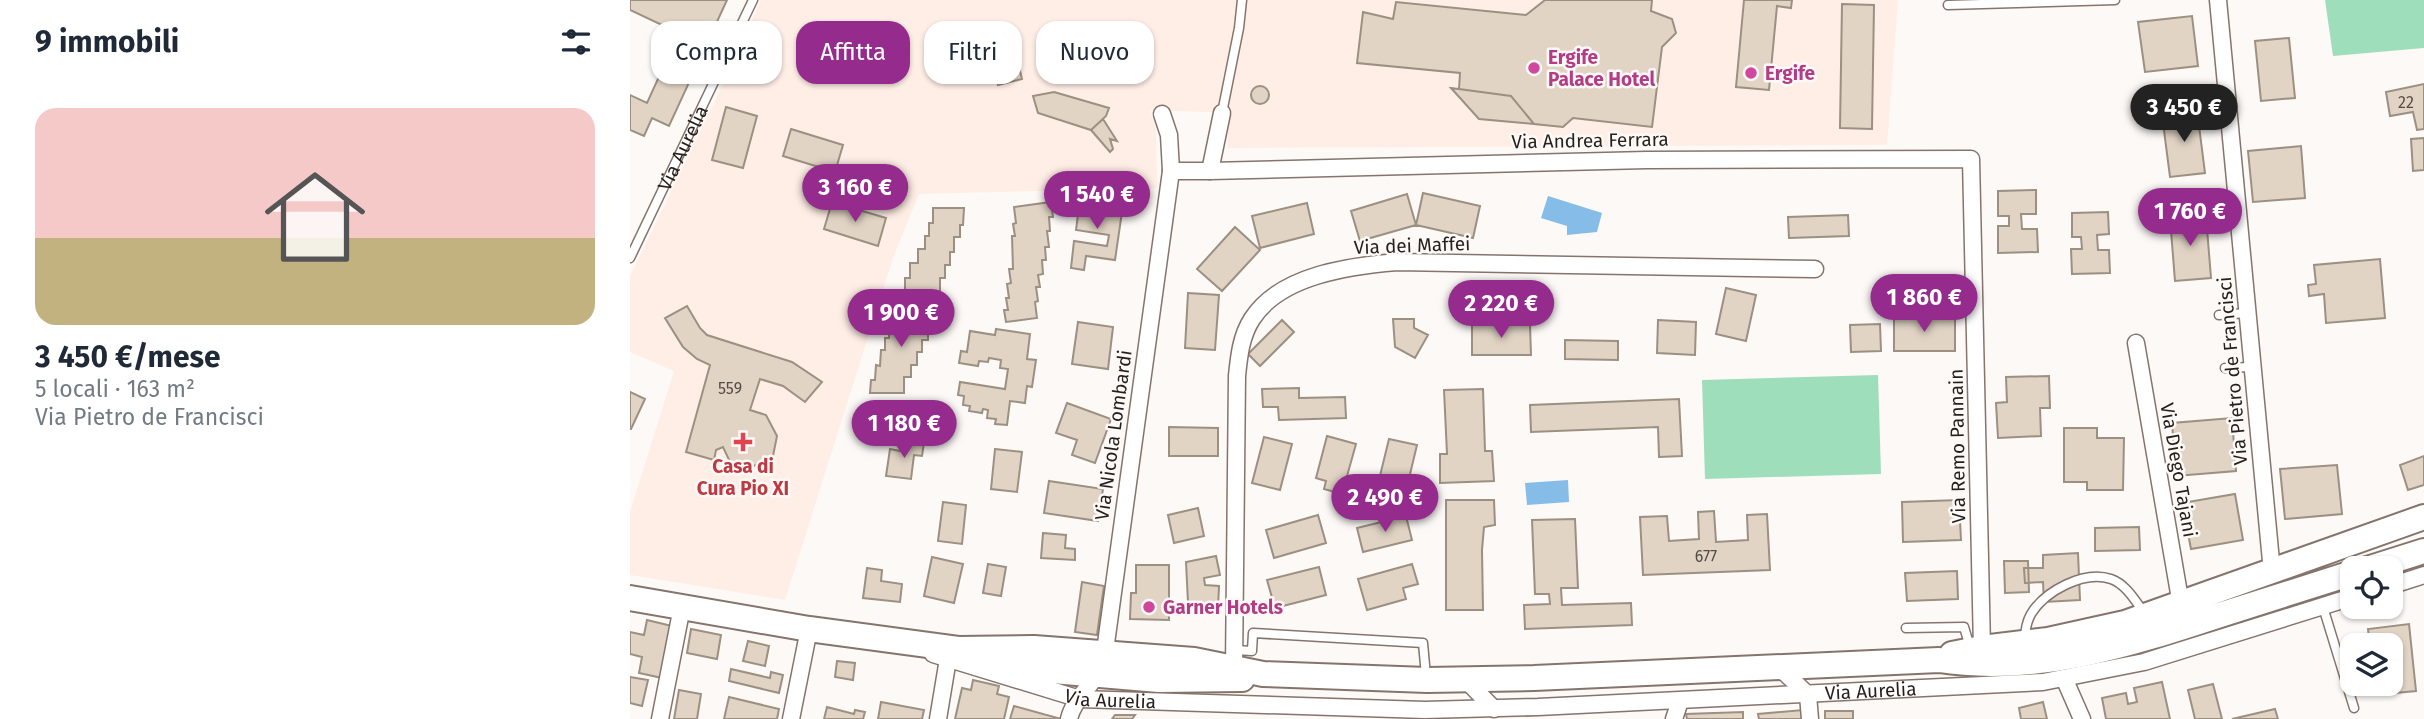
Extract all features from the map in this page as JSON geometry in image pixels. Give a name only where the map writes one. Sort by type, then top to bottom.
[{"type":"main road","name":"Via Aurelia","points":[[1939,660],[1977,649],[2081,633],[2147,616],[2419,521]]},
{"type":"main road","points":[[2403,558],[2424,551]]},
{"type":"main road","name":"Via Aurelia","points":[[630,598],[809,629],[894,640],[953,654],[1034,648],[1193,681],[1232,680],[1263,674],[1427,680],[1939,660],[1977,665],[2033,662],[2087,653],[2168,633],[2340,577]]},
{"type":"main road","name":"Via Aurelia","points":[[1101,664],[1235,659],[1263,674]]},
{"type":"street","name":"Via Pietro de Francisci","points":[[2218,0],[2272,572]]},
{"type":"street","points":[[1210,171],[1222,113]]},
{"type":"street","name":"Via Nicola Lombardi","points":[[1069,719],[1073,706],[1101,664],[1171,171],[1169,135],[1162,114]]},
{"type":"street","name":"Via Andrea Ferrara","points":[[1171,171],[1647,160],[1971,159]]},
{"type":"street","name":"Via Remo Pannain","points":[[1971,159],[1977,649]]},
{"type":"street","name":"Via dei Maffei","points":[[1235,659],[1239,353],[1252,318],[1279,294],[1332,271],[1397,262],[1815,269]]},
{"type":"street","name":"Via Diego Tajani","points":[[2136,343],[2181,605]]},
{"type":"street","points":[[2403,582],[2424,575]]},
{"type":"street","name":"Via Aurelia","points":[[953,654],[1080,699],[1285,712],[1377,708],[1425,714],[2032,683],[2144,662],[2340,601]]},
{"type":"street","points":[[660,719],[682,607]]},
{"type":"street","points":[[792,719],[809,629]]},
{"type":"street","points":[[2168,633],[2210,642]]},
{"type":"street","points":[[938,719],[953,654]]},
{"type":"street","points":[[1779,667],[1808,695],[1810,719]]},
{"type":"street","points":[[1377,708],[1379,677]]},
{"type":"street","points":[[2064,678],[2082,719]]},
{"type":"street","points":[[1465,679],[1494,709]]},
{"type":"street","points":[[1674,719],[1680,701]]},
{"type":"lane","name":"Via Aurelia","points":[[630,258],[753,0]]},
{"type":"lane","points":[[1222,113],[1242,0]]},
{"type":"lane","points":[[1948,5],[2115,0]]},
{"type":"lane","points":[[2219,315],[2248,313]]},
{"type":"lane","points":[[2225,368],[2252,367]]},
{"type":"lane","points":[[2025,643],[2027,623],[2040,603],[2058,589],[2082,580],[2101,577],[2120,583],[2147,616]]},
{"type":"lane","points":[[2323,607],[2354,708]]},
{"type":"lane","points":[[1906,628],[1964,627],[1977,649]]},
{"type":"lane","points":[[1235,659],[1252,651],[1253,633],[1423,643],[1427,680]]},
{"type":"shaded area","points":[[761,0],[1898,0],[1887,145],[1227,148],[1229,113],[1150,110],[1156,128],[1157,188],[919,194],[893,258],[785,600],[630,575],[630,512],[674,371],[630,352],[630,276],[723,84],[782,84],[782,21],[751,21]]},
{"type":"green space","points":[[2325,0],[2424,0],[2424,48],[2333,56]]},
{"type":"green space","points":[[1878,375],[1881,474],[1705,479],[1702,380]]},
{"type":"water","points":[[1548,196],[1602,213],[1597,232],[1567,235],[1567,226],[1541,218]]},
{"type":"water","points":[[1568,480],[1569,502],[1527,505],[1525,483]]},
{"type":"building","points":[[630,0],[727,0],[717,21],[653,21],[630,10]]},
{"type":"building","name":"Ergife Palace Hotel","points":[[1545,0],[1652,0],[1651,11],[1672,19],[1676,33],[1662,47],[1652,127],[1573,118],[1563,127],[1534,124],[1511,96],[1459,89],[1460,73],[1357,63],[1363,12],[1393,19],[1396,2],[1526,15]]},
{"type":"building","points":[[1744,0],[1792,0],[1791,8],[1777,6],[1769,90],[1736,87]]},
{"type":"building","points":[[1842,4],[1874,5],[1872,129],[1840,128]]},
{"type":"building","points":[[2192,16],[2198,66],[2145,72],[2138,22]]},
{"type":"building","points":[[2289,38],[2295,98],[2261,101],[2255,41]]},
{"type":"building","points":[[656,84],[688,84],[669,126],[652,118],[644,136],[630,130],[630,95],[647,103]]},
{"type":"building","points":[[2424,84],[2424,129],[2417,130],[2413,112],[2390,116],[2386,92]]},
{"type":"building","points":[[1260,86],[1266,89],[1269,95],[1266,101],[1260,104],[1254,101],[1251,95],[1254,89]]},
{"type":"building","points":[[1451,88],[1511,96],[1534,124],[1479,119]]},
{"type":"building","points":[[1054,92],[1109,108],[1106,116],[1091,130],[1038,113],[1033,96]]},
{"type":"building","points":[[726,107],[757,116],[743,168],[712,160]]},
{"type":"building","points":[[2197,110],[2205,173],[2170,177],[2162,115]]},
{"type":"building","points":[[1103,119],[1117,141],[1110,139],[1113,149],[1110,152],[1091,130]]},
{"type":"building","points":[[791,129],[843,145],[835,172],[783,156]]},
{"type":"building","points":[[2424,138],[2424,170],[2413,171],[2411,139]]},
{"type":"building","points":[[2301,146],[2305,198],[2253,202],[2248,151]]},
{"type":"building","points":[[2036,190],[2036,214],[2021,214],[2022,229],[2037,229],[2038,252],[1998,253],[1998,226],[2009,226],[2009,216],[1998,216],[1998,191]]},
{"type":"building","points":[[1423,193],[1480,206],[1473,238],[1416,225]]},
{"type":"building","points":[[1407,194],[1416,225],[1360,241],[1351,211]]},
{"type":"building","points":[[1080,199],[1123,205],[1115,260],[1086,256],[1084,270],[1071,268],[1074,241],[1107,246],[1109,235],[1076,230]]},
{"type":"building","points":[[832,202],[886,218],[878,246],[824,229]]},
{"type":"building","points":[[1051,202],[1053,217],[1049,217],[1050,231],[1047,231],[1049,247],[1045,247],[1046,260],[1042,260],[1043,274],[1038,275],[1040,287],[1036,287],[1037,318],[1006,322],[1004,310],[1008,310],[1006,298],[1009,298],[1007,284],[1011,283],[1009,269],[1013,269],[1012,236],[1015,236],[1013,224],[1016,223],[1014,207]]},
{"type":"building","points":[[1307,203],[1314,234],[1260,248],[1252,216]]},
{"type":"building","points":[[933,208],[964,208],[960,237],[954,237],[954,252],[950,252],[950,265],[945,265],[945,278],[940,278],[940,292],[905,292],[905,278],[910,278],[910,263],[918,263],[918,249],[925,249],[929,223],[933,223]]},
{"type":"building","points":[[2108,212],[2109,234],[2097,235],[2098,250],[2109,250],[2110,273],[2072,274],[2071,249],[2082,249],[2081,237],[2072,237],[2072,213]]},
{"type":"building","points":[[1848,215],[1849,236],[1789,238],[1788,217]]},
{"type":"building","points":[[2206,216],[2211,278],[2175,281],[2170,218]]},
{"type":"building","points":[[1235,227],[1260,250],[1222,291],[1197,269]]},
{"type":"building","points":[[2380,259],[2385,318],[2326,323],[2324,294],[2309,296],[2308,285],[2316,284],[2314,265]]},
{"type":"building","points":[[1726,288],[1756,295],[1746,341],[1716,334]]},
{"type":"building","points":[[1188,293],[1219,295],[1215,350],[1185,348]]},
{"type":"building","points":[[687,306],[707,335],[792,362],[822,382],[805,402],[783,386],[760,379],[750,410],[766,415],[777,436],[773,456],[750,468],[730,462],[723,447],[716,450],[714,460],[686,452],[710,365],[697,359],[683,347],[665,318]]},
{"type":"building","points":[[893,308],[932,309],[932,326],[928,326],[928,340],[922,340],[922,352],[917,352],[917,365],[911,365],[911,377],[904,377],[904,393],[870,393],[871,380],[875,380],[876,365],[880,366],[881,350],[885,350],[885,338],[889,338],[889,325],[893,325]]},
{"type":"building","points":[[1894,316],[1955,316],[1955,351],[1894,351]]},
{"type":"building","points":[[1393,319],[1414,319],[1414,328],[1428,335],[1415,358],[1395,347]]},
{"type":"building","points":[[1282,320],[1294,332],[1260,366],[1248,354]]},
{"type":"building","points":[[1658,320],[1696,322],[1695,355],[1657,353]]},
{"type":"building","points":[[1078,322],[1113,327],[1108,369],[1072,364]]},
{"type":"building","points":[[1880,324],[1881,351],[1851,352],[1850,325]]},
{"type":"building","points":[[1472,325],[1530,325],[1531,355],[1472,355]]},
{"type":"building","points":[[996,329],[1030,334],[1027,359],[1036,360],[1032,387],[1027,386],[1025,403],[1010,401],[1007,425],[995,424],[996,419],[987,418],[988,410],[983,409],[982,413],[969,411],[970,406],[963,405],[964,396],[958,395],[960,382],[1005,389],[1008,369],[1000,368],[1001,360],[989,358],[988,362],[979,361],[978,366],[959,363],[961,351],[967,352],[970,331],[995,335]]},
{"type":"building","points":[[1565,340],[1618,341],[1618,360],[1565,359]]},
{"type":"building","points":[[2049,376],[2050,408],[2040,408],[2041,436],[1998,438],[1996,403],[2007,402],[2006,377]]},
{"type":"building","points":[[1299,388],[1299,398],[1345,397],[1346,418],[1279,420],[1278,407],[1263,407],[1262,389]]},
{"type":"building","points":[[1483,389],[1485,451],[1492,451],[1494,481],[1440,483],[1440,454],[1447,454],[1444,390]]},
{"type":"building","points":[[630,392],[645,399],[631,429],[630,429]]},
{"type":"building","points":[[1679,399],[1682,456],[1659,457],[1658,427],[1531,432],[1530,405]]},
{"type":"building","points":[[1067,403],[1111,419],[1095,463],[1072,455],[1077,440],[1056,433]]},
{"type":"building","points":[[2232,418],[2236,471],[2176,476],[2172,423]]},
{"type":"building","points":[[1169,427],[1218,428],[1218,456],[1169,456]]},
{"type":"building","points":[[2064,428],[2097,428],[2097,438],[2124,438],[2123,490],[2087,490],[2087,482],[2064,482]]},
{"type":"building","points":[[1327,436],[1356,444],[1342,494],[1324,489],[1326,481],[1316,478]]},
{"type":"building","points":[[1264,437],[1292,444],[1280,490],[1252,483]]},
{"type":"building","points":[[1389,439],[1417,445],[1405,495],[1377,488]]},
{"type":"building","points":[[902,441],[924,443],[922,456],[914,455],[911,479],[886,476],[890,449],[900,451]]},
{"type":"building","points":[[995,449],[1022,452],[1017,492],[991,489]]},
{"type":"building","points":[[2424,456],[2424,485],[2408,490],[2400,465]]},
{"type":"building","points":[[2337,465],[2342,514],[2285,519],[2280,469]]},
{"type":"building","points":[[1049,481],[1103,489],[1098,521],[1044,513]]},
{"type":"building","points":[[2235,494],[2243,540],[2191,549],[2182,503]]},
{"type":"building","points":[[1446,500],[1494,500],[1495,525],[1484,527],[1483,610],[1446,610]]},
{"type":"building","points":[[1959,500],[1961,540],[1903,542],[1902,502]]},
{"type":"building","points":[[943,502],[966,505],[962,544],[938,541]]},
{"type":"building","points":[[1198,508],[1204,536],[1174,543],[1168,515]]},
{"type":"building","points":[[1714,511],[1716,542],[1748,540],[1747,515],[1767,514],[1770,570],[1643,575],[1640,517],[1667,516],[1669,541],[1699,539],[1698,512]]},
{"type":"building","points":[[1318,515],[1326,543],[1274,558],[1266,530]]},
{"type":"building","points":[[1406,516],[1412,540],[1363,552],[1357,528]]},
{"type":"building","points":[[1575,519],[1578,588],[1561,588],[1562,605],[1631,603],[1632,625],[1525,629],[1524,605],[1550,604],[1549,594],[1535,594],[1532,520]]},
{"type":"building","points":[[2139,527],[2140,550],[2095,551],[2095,528]]},
{"type":"building","points":[[1043,533],[1066,535],[1065,548],[1075,549],[1075,560],[1041,558]]},
{"type":"building","points":[[2078,553],[2080,600],[2044,602],[2043,582],[2025,583],[2024,568],[2043,568],[2043,555]]},
{"type":"building","points":[[1216,556],[1220,575],[1204,578],[1205,585],[1219,586],[1218,608],[1188,603],[1186,562]]},
{"type":"building","points":[[932,557],[963,564],[954,603],[924,596]]},
{"type":"building","points":[[2004,561],[2028,561],[2029,592],[2005,593]]},
{"type":"building","points":[[988,564],[1006,567],[1001,596],[983,593]]},
{"type":"building","points":[[1412,564],[1418,584],[1403,588],[1406,599],[1367,610],[1358,579]]},
{"type":"building","points":[[1136,565],[1169,565],[1169,620],[1130,619],[1131,593],[1136,593]]},
{"type":"building","points":[[1319,567],[1326,595],[1275,608],[1267,580]]},
{"type":"building","points":[[867,568],[882,570],[881,581],[902,584],[900,602],[863,598]]},
{"type":"building","points":[[1957,571],[1958,599],[1907,601],[1905,573]]},
{"type":"building","points":[[1082,582],[1104,586],[1097,635],[1075,632]]},
{"type":"building","points":[[647,620],[672,626],[662,678],[639,673],[642,657],[630,654],[630,632],[644,635]]},
{"type":"building","points":[[2409,624],[2416,691],[2403,692],[2403,633],[2368,633],[2368,629]]},
{"type":"building","points":[[691,629],[721,635],[717,659],[687,653]]},
{"type":"building","points":[[748,641],[769,646],[765,666],[743,661]]},
{"type":"building","points":[[837,661],[855,663],[853,680],[835,677]]},
{"type":"building","points":[[731,669],[770,678],[771,672],[783,675],[779,693],[729,681]]},
{"type":"building","points":[[630,677],[648,680],[642,706],[630,703]]},
{"type":"building","points":[[973,680],[999,686],[997,694],[1009,697],[1004,719],[955,719],[962,688],[971,690]]},
{"type":"building","points":[[2162,682],[2170,719],[2106,719],[2102,698],[2126,693],[2128,704],[2137,702],[2134,688]]},
{"type":"building","points":[[2213,684],[2222,719],[2195,719],[2188,690]]},
{"type":"building","points":[[679,690],[701,694],[697,719],[674,719]]},
{"type":"building","points":[[729,697],[779,709],[777,719],[724,719]]},
{"type":"building","points":[[881,702],[924,710],[922,719],[878,719]]},
{"type":"building","points":[[2043,702],[2047,719],[2021,719],[2019,708]]},
{"type":"building","points":[[1014,706],[1061,719],[1010,719]]},
{"type":"building","points":[[827,707],[854,714],[855,710],[865,712],[863,719],[824,719]]},
{"type":"building","points":[[2275,709],[2278,719],[2232,719]]},
{"type":"building","points":[[1803,710],[1803,719],[1759,719],[1758,714]]},
{"type":"building","points":[[1825,711],[1853,711],[1853,719],[1825,719]]},
{"type":"building","points":[[1743,712],[1743,719],[1687,719],[1686,714]]},
{"type":"building","points":[[1115,715],[1135,715],[1132,719],[1112,719]]},
{"type":"place","name":"Ergife Palace Hotel","points":[[1534,68]]},
{"type":"place","name":"Ergife","points":[[1751,73]]},
{"type":"place","name":"Casa di Cura Pio XI","points":[[743,442]]},
{"type":"place","name":"Garner Hotels","points":[[1149,607]]}]
